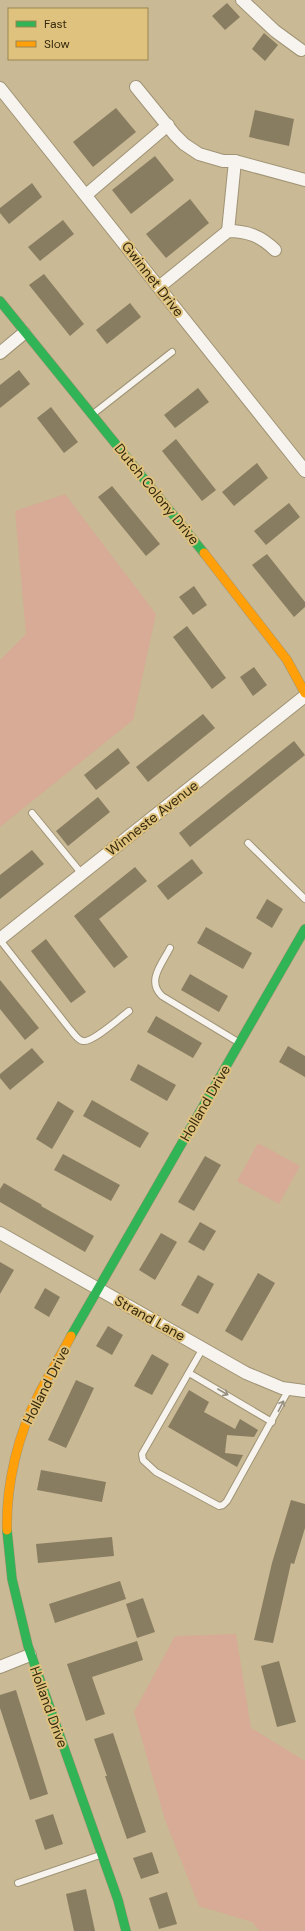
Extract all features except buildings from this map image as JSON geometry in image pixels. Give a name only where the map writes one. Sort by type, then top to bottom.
[{"type":"street","points":[[242,0],[275,31],[302,50]]},
{"type":"street","points":[[136,87],[184,144],[199,154],[223,161],[235,161],[305,180]]},
{"type":"street","name":"Gwinnet Drive","points":[[0,88],[305,471]]},
{"type":"street","points":[[86,195],[168,125]]},
{"type":"street","points":[[228,231],[235,161]]},
{"type":"street","points":[[159,287],[228,231],[244,231],[254,234],[267,242],[275,250]]},
{"type":"street","name":"Dutch Colony Drive","points":[[0,301],[24,333],[188,532],[269,636],[287,660],[305,693]]},
{"type":"street","points":[[0,353],[24,333]]},
{"type":"street","name":"Winneste Avenue","points":[[0,940],[305,696]]},
{"type":"street","name":"Holland Drive","points":[[126,1931],[118,1900],[102,1854],[30,1655],[3,1542],[10,1480],[26,1421],[39,1393],[305,929]]},
{"type":"street","name":"Strand Lane","points":[[0,1233],[264,1381],[289,1389],[305,1391]]},
{"type":"street","points":[[0,1668],[30,1655]]},
{"type":"lane","points":[[92,415],[172,352]]},
{"type":"lane","points":[[32,813],[82,874]]},
{"type":"lane","points":[[248,843],[305,899]]},
{"type":"lane","points":[[0,940],[69,1028],[83,1041],[89,1040],[101,1033],[129,1011]]},
{"type":"lane","points":[[170,948],[154,977],[156,990],[162,996],[240,1043]]},
{"type":"lane","points":[[203,1348],[142,1454],[143,1460],[156,1472],[219,1506],[223,1505],[272,1422],[289,1389]]},
{"type":"lane","points":[[189,1373],[272,1422]]},
{"type":"lane","points":[[18,1883],[102,1854]]},
{"type":"shaded area","points":[[65,494],[156,614],[133,720],[0,827],[0,660],[26,634],[15,511]]},
{"type":"shaded area","points":[[258,1143],[300,1166],[279,1204],[237,1181]]},
{"type":"shaded area","points":[[236,1634],[251,1728],[305,1761],[305,1931],[260,1931],[252,1922],[199,1906],[165,1820],[134,1712],[175,1636]]},
{"type":"traffic: fast","points":[[0,301],[204,553]]},
{"type":"traffic: fast","points":[[71,1336],[305,929]]},
{"type":"traffic: fast","points":[[7,1530],[12,1579],[28,1646],[118,1900],[126,1931]]},
{"type":"traffic: slow","points":[[204,553],[287,660],[305,693]]},
{"type":"traffic: slow","points":[[7,1530],[7,1513],[11,1477],[25,1424],[44,1385],[71,1336]]}]
